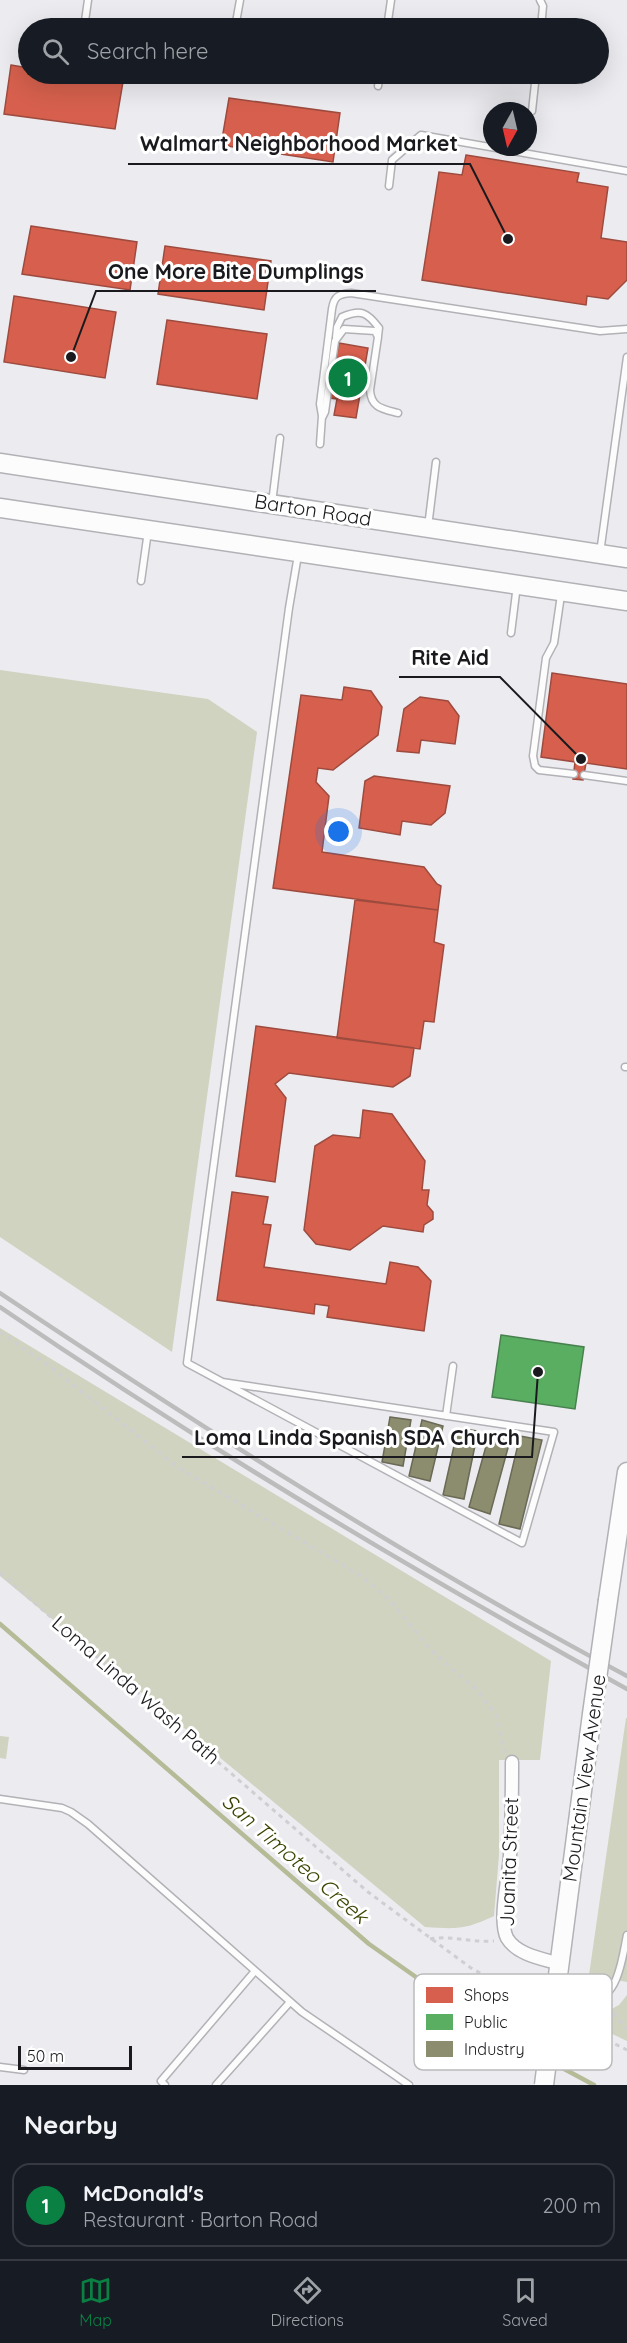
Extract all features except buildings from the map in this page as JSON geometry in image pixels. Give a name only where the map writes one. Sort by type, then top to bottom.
[{"type":"main road","name":"Barton Road","points":[[0,463],[627,558]]},
{"type":"main road","points":[[0,508],[627,601]]},
{"type":"main road","name":"Mountain View Avenue","points":[[559,1974],[592,1714],[627,1472]]},
{"type":"main road","name":"Mountain View Avenue","points":[[544,2085],[546,2070]]},
{"type":"street","name":"Juanita Street","points":[[508,1761],[510,1856],[504,1919],[508,1939],[514,1946],[528,1954],[560,1964]]},
{"type":"lane","points":[[85,18],[88,0]]},
{"type":"lane","points":[[237,18],[240,0]]},
{"type":"lane","points":[[388,18],[391,0]]},
{"type":"lane","points":[[540,0],[543,6],[542,18]]},
{"type":"lane","points":[[533,102],[535,84]]},
{"type":"lane","points":[[389,186],[392,160],[421,135],[627,171]]},
{"type":"lane","points":[[320,444],[320,404],[332,309],[335,298],[339,294],[351,293],[600,331],[627,329]]},
{"type":"lane","points":[[321,420],[326,412],[337,327],[342,317],[351,313],[363,312],[372,318],[379,328],[370,399],[382,409],[398,413]]},
{"type":"lane","points":[[336,341],[344,328],[366,328],[375,331],[378,337]]},
{"type":"lane","points":[[599,553],[624,394],[627,357]]},
{"type":"lane","points":[[272,504],[280,438]]},
{"type":"lane","points":[[428,528],[436,462]]},
{"type":"lane","points":[[141,581],[148,530]]},
{"type":"lane","points":[[222,1382],[554,1432],[522,1543],[222,1382],[187,1363],[298,552]]},
{"type":"lane","points":[[511,633],[518,585]]},
{"type":"lane","points":[[561,591],[554,642],[546,657],[533,756],[535,766],[539,770],[574,774]]},
{"type":"lane","points":[[584,775],[627,781]]},
{"type":"lane","points":[[446,1416],[453,1366]]},
{"type":"lane","points":[[0,1799],[62,1808],[71,1812],[88,1824],[302,2012],[409,2085]]},
{"type":"lane","points":[[612,1986],[620,1971],[627,1935]]},
{"type":"lane","points":[[165,2085],[161,2081],[255,1971]]},
{"type":"lane","points":[[216,2085],[290,2002]]},
{"type":"lane","points":[[0,2067],[24,2070]]},
{"type":"path","points":[[0,1332],[44,1362],[179,1468],[361,1576],[390,1600],[432,1651],[477,1690],[496,1715],[508,1761]]},
{"type":"path","name":"Loma Linda Wash Path","points":[[0,1573],[368,1892],[471,1968],[484,1974]]},
{"type":"path","points":[[430,1939],[441,1937],[479,1942],[508,1939]]},
{"type":"path","points":[[612,2013],[627,2030]]},
{"type":"path","name":"Loma Linda Wash Path","points":[[612,2041],[627,2050]]},
{"type":"green space","points":[[0,670],[208,699],[257,732],[172,1352],[0,1237]]},
{"type":"green space","points":[[0,1328],[551,1661],[540,1760],[499,1760],[499,1855],[494,1916],[460,1927],[425,1927],[0,1576]]},
{"type":"green space","points":[[627,1718],[627,1982],[612,1979],[612,1974],[589,1974]]},
{"type":"green space","points":[[0,1736],[9,1737],[6,1759],[0,1758]]},
{"type":"green space","points":[[627,1995],[627,2041],[612,2034],[612,2009],[619,2005]]},
{"type":"waterway","name":"San Timoteo Creek","points":[[0,1624],[369,1944],[414,1976]]},
{"type":"waterway","name":"San Timoteo Creek","points":[[566,2070],[594,2085]]},
{"type":"railway","points":[[0,1293],[231,1444],[387,1540],[627,1676]]},
{"type":"railway","points":[[0,1307],[153,1408],[309,1506],[627,1689]]},
{"type":"place","name":"Walmart Neighborhood Market","points":[[508,239]]},
{"type":"place","name":"One More Bite Dumplings","points":[[71,357]]},
{"type":"place","name":"McDonald's","points":[[348,378]]},
{"type":"place","name":"Rite Aid","points":[[581,759]]},
{"type":"place","name":"Loma Linda Spanish SDA Church","points":[[538,1372]]}]
